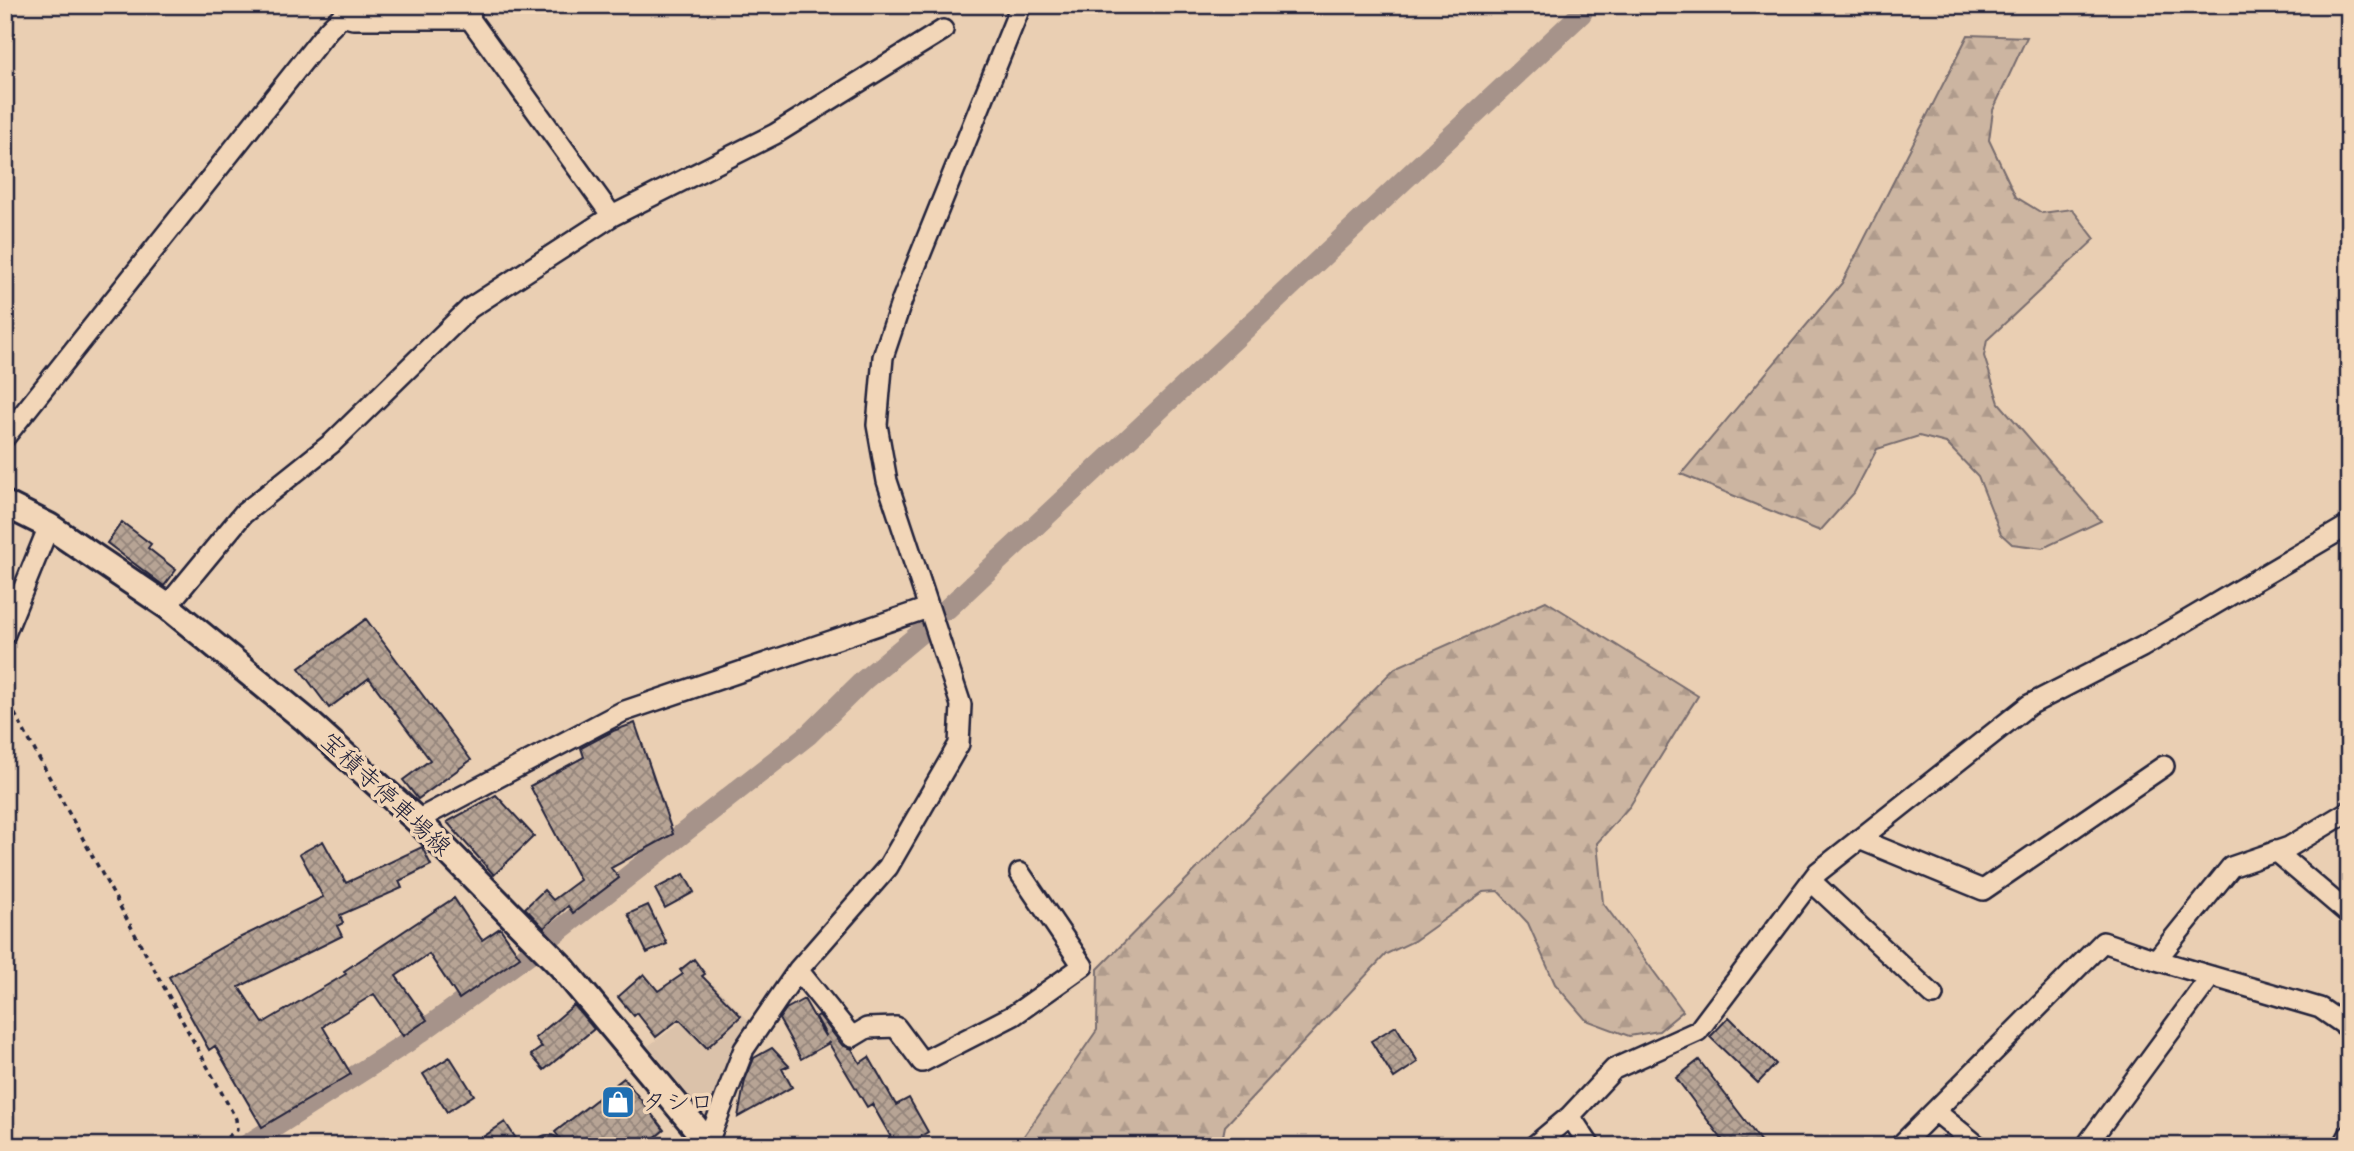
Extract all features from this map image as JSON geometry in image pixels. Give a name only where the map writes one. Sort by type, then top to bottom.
[{"type":"main road","name":"宝積寺停車場線","points":[[5,504],[49,526],[167,606],[306,720],[417,820],[561,966],[709,1144]]},
{"type":"street","points":[[709,1144],[744,1049],[798,970],[888,867],[959,744],[961,705],[887,481],[877,425],[883,357],[902,300],[1021,5]]},
{"type":"street","points":[[5,437],[344,11],[352,19],[471,12],[612,216]]},
{"type":"street","points":[[167,606],[243,514],[332,443],[470,308],[612,216],[775,135],[943,30]]},
{"type":"street","points":[[1535,1146],[1570,1116],[1614,1069],[1698,1031],[1818,872],[2029,705],[2142,647],[2349,525]]},
{"type":"street","points":[[5,634],[49,526]]},
{"type":"street","points":[[417,820],[622,712],[928,608]]},
{"type":"street","points":[[1859,839],[1983,890],[2164,766]]},
{"type":"street","points":[[2156,960],[2231,867],[2289,847],[2349,811]]},
{"type":"street","points":[[2276,851],[2349,914]]},
{"type":"street","points":[[798,970],[852,1037],[867,1028],[896,1027],[922,1062],[1014,1015],[1083,966],[1020,873]]},
{"type":"street","points":[[1811,881],[1933,995]]},
{"type":"street","points":[[1900,1146],[2103,942],[2320,1008],[2349,1028]]},
{"type":"street","points":[[2086,1146],[2211,976]]},
{"type":"street","points":[[1935,1111],[1978,1146]]},
{"type":"street","points":[[1570,1116],[1590,1146]]},
{"type":"street","points":[[2343,1146],[2349,1135]]},
{"type":"path","points":[[5,696],[236,1119],[237,1130],[215,1146]]},
{"type":"shaded area","points":[[713,984],[749,1021],[731,1055],[708,1118],[648,1046],[676,1026]]},
{"type":"green space","points":[[1968,35],[2027,37],[1993,110],[1989,140],[2016,197],[2042,213],[2072,209],[2095,239],[1987,340],[1984,356],[1999,403],[2101,521],[2043,548],[2012,544],[2001,534],[1978,476],[1946,443],[1919,436],[1877,449],[1854,493],[1820,531],[1681,474],[1842,283]]},
{"type":"green space","points":[[1546,601],[1698,696],[1630,806],[1597,843],[1603,903],[1683,1011],[1659,1031],[1629,1036],[1586,1020],[1555,984],[1528,923],[1498,891],[1483,892],[1414,941],[1386,954],[1225,1126],[1221,1146],[1017,1146],[1097,1030],[1098,969],[1395,668]]},
{"type":"building","points":[[122,522],[151,544],[148,548],[176,570],[164,586],[107,543]]},
{"type":"building","points":[[366,619],[471,760],[418,799],[403,780],[430,760],[369,678],[329,708],[299,668]]},
{"type":"building","points":[[635,723],[673,834],[611,868],[619,878],[573,913],[568,906],[544,928],[525,908],[544,890],[553,900],[580,880],[530,786],[584,757],[581,748]]},
{"type":"building","points":[[496,795],[534,836],[494,875],[447,822]]},
{"type":"building","points":[[323,841],[346,883],[422,847],[431,865],[399,881],[402,888],[340,915],[343,923],[337,926],[342,936],[239,987],[263,1023],[346,974],[344,971],[454,898],[482,940],[500,928],[520,957],[459,999],[429,954],[396,976],[427,1020],[403,1036],[374,994],[326,1024],[323,1027],[351,1074],[262,1127],[215,1046],[209,1050],[169,977],[233,941],[323,897],[300,854]]},
{"type":"building","points":[[684,874],[694,892],[665,908],[655,889]]},
{"type":"building","points":[[648,905],[667,944],[647,953],[628,914]]},
{"type":"building","points":[[694,959],[705,974],[702,976],[741,1016],[707,1048],[679,1019],[656,1037],[637,1013],[634,1016],[618,997],[644,974],[658,991],[683,974],[680,970]]},
{"type":"building","points":[[804,999],[825,1036],[816,1017],[819,1015],[842,1045],[852,1049],[860,1063],[869,1057],[896,1105],[909,1098],[928,1132],[905,1146],[896,1146],[872,1104],[867,1107],[829,1043],[801,1059],[779,1019],[786,1009]]},
{"type":"building","points":[[574,1005],[594,1029],[544,1070],[531,1055],[542,1047],[535,1038]]},
{"type":"building","points":[[1729,1017],[1776,1064],[1758,1083],[1710,1037]]},
{"type":"building","points":[[1396,1026],[1418,1062],[1394,1078],[1371,1041]]},
{"type":"building","points":[[772,1048],[789,1066],[782,1069],[792,1087],[738,1117],[745,1080],[754,1058]]},
{"type":"building","points":[[450,1057],[474,1095],[447,1112],[423,1074]]},
{"type":"building","points":[[1699,1060],[1764,1146],[1727,1146],[1676,1078]]},
{"type":"building","name":"タシロ","points":[[624,1078],[664,1130],[645,1146],[566,1146],[555,1132]]},
{"type":"building","points":[[505,1122],[521,1146],[470,1146]]},
{"type":"waterway","points":[[947,609],[1582,13]]},
{"type":"waterway","points":[[552,936],[808,735],[864,680],[923,631]]},
{"type":"waterway","points":[[245,1146],[406,1043],[534,950]]},
{"type":"place","name":"タシロ","points":[[618,1102]]}]
